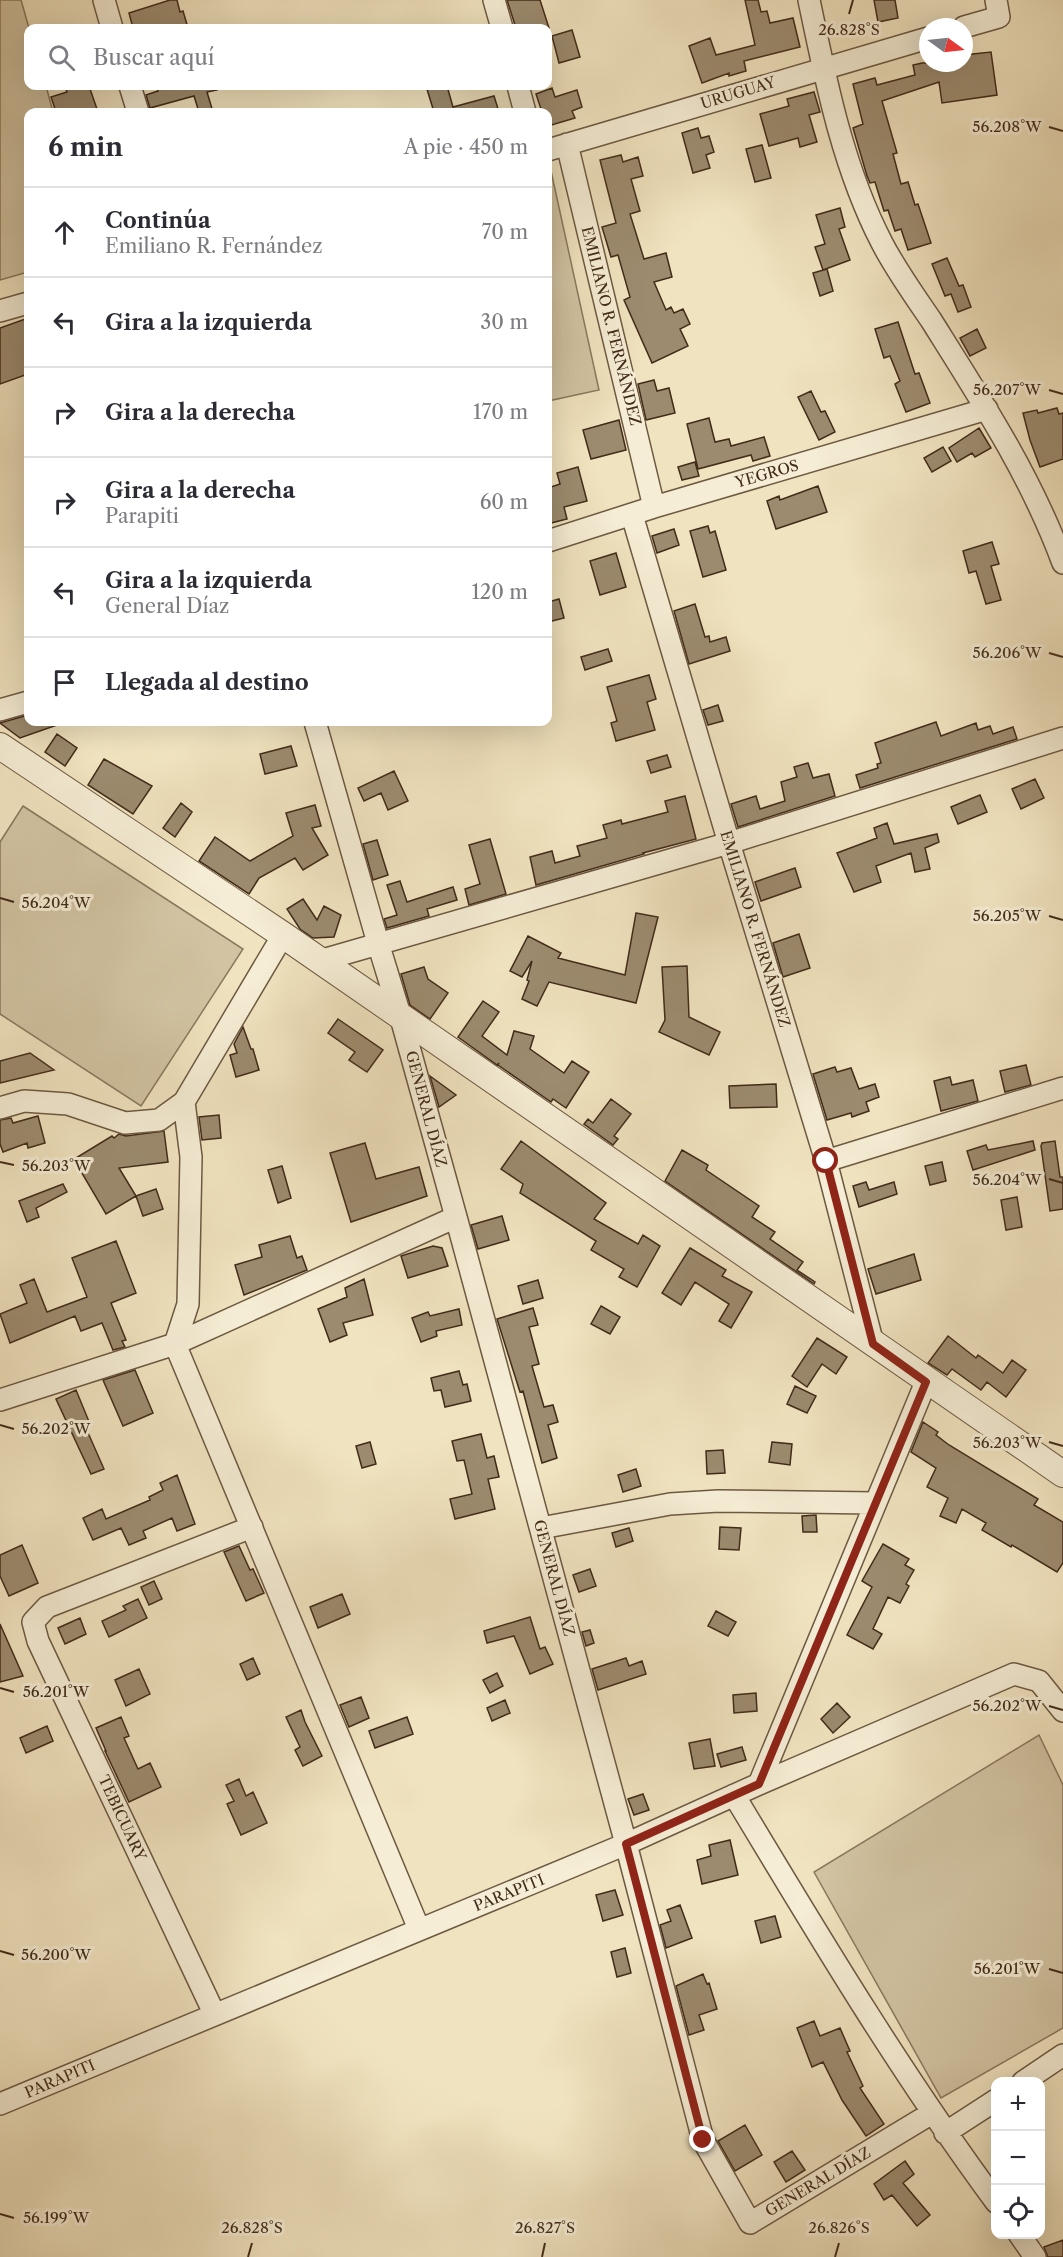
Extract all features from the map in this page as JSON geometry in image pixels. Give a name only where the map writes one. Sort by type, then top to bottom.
[{"type":"street","points":[[104,0],[111,24]]},
{"type":"street","points":[[495,0],[501,24]]},
{"type":"street","points":[[809,0],[824,68],[856,188],[883,244],[987,409],[1029,486],[1052,533],[1063,563]]},
{"type":"street","points":[[973,22],[997,9]]},
{"type":"street","name":"URUGUAY","points":[[557,147],[919,41]]},
{"type":"street","points":[[131,90],[137,108]]},
{"type":"street","points":[[519,90],[524,108]]},
{"type":"street","name":"EMILIANO R. FERNÁNDEZ","points":[[557,147],[654,507]]},
{"type":"street","points":[[0,311],[24,304]]},
{"type":"street","name":"YEGROS","points":[[552,541],[654,507],[987,409]]},
{"type":"street","name":"EMILIANO R. FERNÁNDEZ","points":[[632,515],[826,1161],[873,1344]]},
{"type":"street","points":[[0,711],[24,703]]},
{"type":"street","name":"GENERAL DÍAZ","points":[[316,726],[456,1217],[626,1844],[703,2140],[750,2223],[932,2113]]},
{"type":"street","points":[[319,961],[729,843],[1063,738]]},
{"type":"street","points":[[0,746],[283,935],[926,1382],[1063,1474]]},
{"type":"street","points":[[0,1108],[24,1101],[68,1104],[125,1123],[159,1120],[184,1102],[283,935]]},
{"type":"street","points":[[826,1161],[1063,1088]]},
{"type":"street","points":[[184,1102],[191,1157],[188,1304],[175,1344],[419,1929]]},
{"type":"street","points":[[0,1400],[175,1344],[456,1217]]},
{"type":"street","points":[[759,1784],[926,1382]]},
{"type":"street","points":[[541,1528],[670,1504],[718,1501],[875,1503]]},
{"type":"street","name":"TEBICUARY","points":[[214,2013],[38,1641],[33,1622],[47,1607],[252,1527]]},
{"type":"street","name":"PARAPITI","points":[[0,2104],[214,2013],[626,1844],[1014,1674],[1039,1681],[1063,1711]]},
{"type":"street","points":[[734,1795],[932,2113],[991,2195]]},
{"type":"street","points":[[1030,2077],[1063,2055]]},
{"type":"street","points":[[945,2133],[991,2103]]},
{"type":"street","points":[[1022,2239],[1035,2257]]},
{"type":"shaded area","points":[[0,0],[21,0],[28,24],[24,24],[24,90],[47,90],[52,108],[24,108],[24,273],[0,280]]},
{"type":"shaded area","points":[[552,176],[599,390],[552,400]]},
{"type":"shaded area","points":[[23,806],[243,949],[141,1106],[0,1014],[0,842]]},
{"type":"shaded area","points":[[1039,1735],[1063,1785],[1063,2028],[941,2098],[814,1872]]},
{"type":"building","points":[[170,0],[177,0],[187,24],[132,24],[129,13]]},
{"type":"building","points":[[507,0],[540,0],[548,24],[515,24]]},
{"type":"building","points":[[745,0],[758,0],[761,12],[767,11],[770,23],[793,18],[800,47],[744,61],[746,71],[729,76],[729,73],[702,83],[689,46],[710,38],[716,55],[755,45]]},
{"type":"building","points":[[874,0],[895,0],[898,18],[878,22]]},
{"type":"building","points":[[572,30],[580,57],[559,63],[552,36]]},
{"type":"building","points":[[991,52],[997,95],[942,103],[939,82],[882,101],[897,153],[893,154],[901,184],[908,182],[931,243],[908,250],[901,229],[895,231],[888,210],[884,211],[875,182],[870,183],[867,176],[853,128],[863,124],[853,84],[875,78],[877,85],[915,75],[913,65],[919,64],[919,72],[973,72],[973,54]]},
{"type":"building","points":[[552,88],[555,97],[577,90],[582,107],[572,111],[575,118],[552,125],[552,108],[541,108],[536,94],[552,90]]},
{"type":"building","points":[[66,90],[90,90],[97,108],[55,108],[51,97],[67,92]]},
{"type":"building","points":[[217,90],[207,92],[212,108],[198,108],[194,96],[150,108],[146,95],[158,91]]},
{"type":"building","points":[[427,90],[448,90],[453,107],[494,96],[498,108],[433,108]]},
{"type":"building","points":[[814,92],[820,112],[809,115],[817,142],[800,147],[798,138],[769,146],[760,114],[789,106],[787,99]]},
{"type":"building","points":[[698,128],[701,138],[709,136],[714,152],[706,155],[710,168],[693,173],[682,133]]},
{"type":"building","points":[[762,145],[771,178],[755,182],[746,149]]},
{"type":"building","points":[[621,155],[623,162],[638,157],[643,176],[631,179],[640,211],[630,214],[644,259],[666,253],[672,277],[654,282],[666,310],[671,307],[674,313],[683,309],[690,324],[680,329],[688,346],[652,363],[624,300],[630,297],[618,255],[611,257],[602,227],[616,223],[600,160]]},
{"type":"building","points":[[840,208],[845,227],[839,229],[850,260],[823,270],[815,247],[825,244],[816,215]]},
{"type":"building","points":[[947,258],[959,286],[963,285],[971,307],[958,312],[951,294],[945,296],[932,264]]},
{"type":"building","points":[[827,269],[833,291],[820,296],[813,273]]},
{"type":"building","points":[[24,319],[24,375],[0,384],[0,328]]},
{"type":"building","points":[[898,322],[915,374],[919,373],[930,403],[906,412],[895,384],[900,381],[890,356],[884,358],[875,329]]},
{"type":"building","points":[[977,329],[986,348],[970,356],[960,338]]},
{"type":"building","points":[[654,380],[657,391],[669,388],[675,413],[646,420],[638,384]]},
{"type":"building","points":[[811,391],[821,412],[825,411],[835,432],[819,440],[798,397]]},
{"type":"building","points":[[1057,408],[1059,414],[1063,413],[1063,459],[1040,467],[1023,413],[1037,410],[1038,413]]},
{"type":"building","points":[[709,418],[715,442],[729,439],[731,446],[764,437],[770,456],[753,461],[751,455],[698,469],[687,424]]},
{"type":"building","points":[[619,420],[626,450],[591,459],[583,430]]},
{"type":"building","points":[[979,428],[991,448],[975,457],[972,453],[957,462],[949,448]]},
{"type":"building","points":[[943,447],[951,461],[932,472],[924,458]]},
{"type":"building","points":[[695,462],[699,476],[682,480],[678,467]]},
{"type":"building","points":[[578,467],[587,501],[564,507],[567,519],[552,523],[552,487],[560,484],[557,473]]},
{"type":"building","points":[[818,486],[827,512],[776,529],[767,501],[779,496],[780,500]]},
{"type":"building","points":[[708,526],[710,533],[715,531],[726,570],[703,577],[690,531]]},
{"type":"building","points":[[674,529],[679,545],[657,553],[652,536]]},
{"type":"building","points":[[992,542],[999,564],[991,566],[1001,600],[986,604],[976,571],[969,573],[963,551]]},
{"type":"building","points":[[616,553],[626,587],[600,595],[590,561]]},
{"type":"building","points":[[559,599],[564,618],[552,621],[552,601]]},
{"type":"building","points":[[695,604],[705,637],[709,636],[710,642],[726,637],[730,651],[689,664],[674,611]]},
{"type":"building","points":[[608,649],[612,661],[585,670],[581,657]]},
{"type":"building","points":[[649,675],[656,699],[647,702],[655,730],[616,741],[611,723],[617,721],[607,687]]},
{"type":"building","points":[[718,705],[723,721],[708,725],[703,710]]},
{"type":"building","points":[[24,716],[24,726],[54,726],[20,738],[0,723]]},
{"type":"building","points":[[936,722],[941,736],[976,723],[978,730],[990,726],[993,734],[1013,727],[1017,739],[860,788],[856,775],[878,768],[877,764],[881,763],[875,743]]},
{"type":"building","points":[[57,734],[77,748],[65,766],[45,752]]},
{"type":"building","points":[[291,746],[297,766],[265,774],[260,754]]},
{"type":"building","points":[[667,755],[671,767],[651,773],[647,761]]},
{"type":"building","points":[[104,759],[152,786],[133,814],[88,785]]},
{"type":"building","points":[[808,763],[813,778],[829,774],[835,796],[738,827],[731,804],[756,796],[760,809],[785,801],[781,782],[797,777],[794,767]]},
{"type":"building","points":[[394,771],[408,801],[388,810],[381,793],[364,801],[358,788]]},
{"type":"building","points":[[1035,779],[1044,798],[1021,809],[1012,789]]},
{"type":"building","points":[[980,795],[987,812],[958,824],[951,807]]},
{"type":"building","points":[[685,796],[696,839],[536,885],[530,857],[552,851],[555,863],[580,856],[577,846],[607,838],[603,825],[621,820],[622,824],[668,812],[665,801]]},
{"type":"building","points":[[181,803],[192,812],[175,837],[163,828]]},
{"type":"building","points":[[315,805],[321,826],[312,828],[328,855],[303,870],[295,858],[259,878],[249,894],[199,861],[215,837],[250,861],[293,836],[286,813]]},
{"type":"building","points":[[887,823],[894,844],[937,834],[939,842],[925,848],[930,869],[915,872],[911,853],[876,866],[881,882],[854,892],[837,853],[877,838],[874,828]]},
{"type":"building","points":[[490,839],[506,894],[469,905],[465,889],[480,884],[469,845]]},
{"type":"building","points":[[377,840],[388,875],[373,880],[363,844]]},
{"type":"building","points":[[795,868],[801,887],[761,901],[755,882]]},
{"type":"building","points":[[400,881],[407,902],[453,887],[457,900],[427,909],[429,916],[387,928],[384,919],[397,915],[387,885]]},
{"type":"building","points":[[303,899],[317,920],[324,906],[341,915],[334,937],[313,938],[300,929],[287,909]]},
{"type":"building","points":[[636,913],[658,917],[636,1003],[549,982],[537,1006],[522,999],[529,981],[527,980],[532,961],[522,977],[510,971],[528,936],[561,953],[558,958],[625,975]]},
{"type":"building","points":[[799,934],[810,968],[783,977],[773,943]]},
{"type":"building","points":[[687,966],[689,1017],[720,1032],[709,1055],[659,1032],[665,1020],[662,967]]},
{"type":"building","points":[[424,967],[428,979],[448,993],[430,1019],[410,1005],[401,974]]},
{"type":"building","points":[[483,1001],[499,1012],[482,1036],[507,1055],[514,1031],[534,1036],[530,1049],[564,1073],[572,1061],[589,1072],[566,1108],[553,1099],[551,1102],[498,1065],[499,1063],[497,1065],[458,1037]]},
{"type":"building","points":[[338,1019],[383,1050],[367,1072],[349,1060],[355,1052],[328,1033]]},
{"type":"building","points":[[243,1027],[259,1070],[236,1077],[230,1055],[237,1053],[234,1044]]},
{"type":"building","points":[[30,1053],[54,1070],[0,1083],[0,1061]]},
{"type":"building","points":[[1026,1065],[1031,1085],[1005,1092],[1000,1071]]},
{"type":"building","points":[[835,1067],[837,1072],[851,1068],[859,1089],[875,1084],[879,1097],[866,1102],[869,1111],[852,1117],[851,1113],[827,1120],[813,1074]]},
{"type":"building","points":[[430,1076],[456,1095],[439,1107]]},
{"type":"building","points":[[950,1077],[952,1085],[973,1080],[978,1101],[941,1111],[934,1081]]},
{"type":"building","points":[[776,1084],[777,1107],[730,1108],[729,1086]]},
{"type":"building","points":[[611,1099],[631,1114],[614,1136],[618,1139],[613,1145],[584,1124],[588,1119],[593,1123]]},
{"type":"building","points":[[219,1115],[221,1138],[202,1140],[199,1117]]},
{"type":"building","points":[[38,1116],[45,1143],[28,1148],[27,1143],[3,1152],[0,1144],[0,1120],[11,1118],[13,1123]]},
{"type":"building","points":[[164,1131],[168,1162],[119,1168],[136,1196],[106,1214],[76,1163],[76,1158],[112,1136],[114,1138],[119,1134],[126,1136]]},
{"type":"building","points":[[521,1141],[606,1203],[594,1219],[638,1244],[643,1235],[660,1246],[637,1287],[619,1277],[624,1269],[591,1250],[596,1241],[520,1193],[523,1184],[501,1169]]},
{"type":"building","points":[[1033,1141],[1035,1150],[973,1170],[967,1151],[986,1145],[988,1150]]},
{"type":"building","points":[[1055,1141],[1060,1177],[1063,1177],[1063,1209],[1050,1211],[1041,1146],[1042,1143]]},
{"type":"building","points":[[365,1143],[376,1179],[419,1167],[427,1196],[351,1222],[330,1153]]},
{"type":"building","points":[[682,1150],[708,1165],[706,1170],[759,1206],[752,1217],[775,1232],[770,1239],[803,1262],[797,1270],[815,1282],[814,1284],[665,1181]]},
{"type":"building","points":[[942,1162],[946,1181],[930,1185],[925,1166]]},
{"type":"building","points":[[282,1166],[291,1198],[278,1203],[268,1170]]},
{"type":"building","points":[[866,1182],[869,1190],[894,1182],[897,1194],[859,1207],[853,1186]]},
{"type":"building","points":[[63,1184],[67,1192],[36,1208],[39,1217],[27,1222],[19,1201]]},
{"type":"building","points":[[156,1189],[163,1209],[143,1216],[136,1196]]},
{"type":"building","points":[[1017,1197],[1022,1227],[1006,1230],[1001,1200]]},
{"type":"building","points":[[502,1216],[509,1240],[478,1249],[471,1225]]},
{"type":"building","points":[[290,1236],[297,1258],[302,1256],[307,1270],[244,1295],[235,1265],[262,1257],[259,1245]]},
{"type":"building","points":[[116,1241],[136,1293],[111,1303],[126,1340],[122,1341],[125,1347],[113,1350],[102,1323],[81,1331],[75,1316],[10,1343],[0,1314],[27,1303],[20,1285],[34,1279],[47,1312],[87,1297],[72,1258]]},
{"type":"building","points":[[433,1246],[442,1248],[448,1266],[408,1278],[401,1256]]},
{"type":"building","points":[[690,1248],[726,1270],[722,1276],[752,1292],[731,1328],[719,1321],[729,1304],[695,1282],[681,1305],[662,1293]]},
{"type":"building","points":[[914,1254],[921,1280],[876,1294],[868,1269]]},
{"type":"building","points":[[364,1279],[373,1315],[343,1323],[347,1335],[330,1342],[318,1309],[347,1297],[345,1288]]},
{"type":"building","points":[[538,1280],[543,1298],[523,1304],[518,1286]]},
{"type":"building","points":[[601,1306],[620,1317],[610,1334],[591,1324]]},
{"type":"building","points":[[533,1308],[538,1325],[529,1327],[539,1364],[532,1366],[544,1407],[553,1405],[558,1422],[548,1425],[557,1458],[542,1463],[523,1391],[520,1392],[497,1319]]},
{"type":"building","points":[[459,1309],[462,1325],[436,1331],[437,1336],[421,1342],[412,1318],[428,1312],[430,1316]]},
{"type":"building","points":[[948,1336],[976,1358],[978,1355],[1003,1373],[1012,1360],[1026,1370],[1006,1397],[987,1382],[981,1390],[952,1369],[947,1375],[928,1363]]},
{"type":"building","points":[[817,1338],[847,1357],[836,1374],[822,1364],[807,1387],[792,1376]]},
{"type":"building","points":[[135,1370],[153,1413],[123,1426],[103,1380]]},
{"type":"building","points":[[459,1371],[463,1385],[467,1384],[471,1401],[445,1407],[441,1390],[434,1391],[431,1378]]},
{"type":"building","points":[[795,1386],[816,1396],[807,1413],[787,1404]]},
{"type":"building","points":[[76,1390],[90,1424],[85,1426],[104,1469],[91,1474],[56,1399]]},
{"type":"building","points":[[923,1422],[938,1432],[936,1435],[949,1445],[1038,1499],[1034,1505],[1063,1522],[1063,1563],[1057,1572],[982,1530],[986,1523],[962,1509],[956,1523],[940,1516],[948,1498],[927,1487],[936,1468],[911,1452]]},
{"type":"building","points":[[481,1434],[487,1458],[494,1456],[499,1477],[488,1479],[495,1509],[455,1519],[450,1499],[472,1494],[464,1460],[457,1461],[452,1441]]},
{"type":"building","points":[[370,1442],[376,1464],[362,1468],[356,1446]]},
{"type":"building","points":[[772,1442],[792,1444],[790,1465],[769,1462]]},
{"type":"building","points":[[723,1450],[725,1473],[707,1474],[706,1451]]},
{"type":"building","points":[[636,1469],[641,1486],[623,1492],[618,1475]]},
{"type":"building","points":[[177,1475],[195,1524],[177,1531],[172,1518],[143,1531],[146,1538],[129,1545],[121,1528],[93,1540],[83,1518],[102,1509],[106,1519],[150,1500],[149,1497],[163,1490],[160,1483]]},
{"type":"building","points":[[816,1515],[817,1532],[803,1532],[802,1516]]},
{"type":"building","points":[[720,1527],[741,1528],[739,1550],[719,1549]]},
{"type":"building","points":[[629,1528],[633,1541],[616,1547],[612,1533]]},
{"type":"building","points":[[883,1544],[909,1559],[905,1565],[914,1570],[906,1584],[909,1586],[900,1603],[888,1597],[873,1629],[882,1634],[873,1649],[847,1635],[872,1587],[862,1581]]},
{"type":"building","points":[[22,1545],[38,1583],[9,1596],[0,1576],[0,1555]]},
{"type":"building","points":[[239,1546],[264,1593],[246,1601],[224,1552]]},
{"type":"building","points":[[590,1569],[596,1586],[579,1592],[573,1575]]},
{"type":"building","points":[[154,1581],[162,1599],[149,1605],[141,1587]]},
{"type":"building","points":[[342,1594],[350,1614],[318,1628],[310,1607]]},
{"type":"building","points":[[138,1599],[147,1618],[109,1637],[102,1621],[126,1610],[123,1606]]},
{"type":"building","points":[[716,1611],[736,1622],[728,1636],[708,1626]]},
{"type":"building","points":[[530,1617],[540,1649],[545,1647],[553,1664],[530,1674],[514,1636],[487,1643],[484,1631]]},
{"type":"building","points":[[80,1618],[86,1634],[65,1644],[58,1628]]},
{"type":"building","points":[[0,1624],[23,1676],[0,1682]]},
{"type":"building","points":[[590,1630],[594,1643],[586,1646],[582,1632]]},
{"type":"building","points":[[253,1658],[260,1674],[247,1680],[240,1664]]},
{"type":"building","points":[[626,1658],[629,1666],[642,1661],[646,1674],[598,1690],[592,1669]]},
{"type":"building","points":[[139,1669],[150,1694],[126,1706],[115,1680]]},
{"type":"building","points":[[497,1673],[503,1686],[490,1693],[483,1680]]},
{"type":"building","points":[[756,1693],[757,1711],[734,1713],[733,1695]]},
{"type":"building","points":[[361,1697],[369,1718],[349,1727],[340,1705]]},
{"type":"building","points":[[505,1700],[510,1713],[492,1721],[487,1708]]},
{"type":"building","points":[[837,1703],[850,1717],[833,1733],[821,1719]]},
{"type":"building","points":[[301,1710],[322,1756],[303,1766],[295,1750],[300,1747],[286,1717]]},
{"type":"building","points":[[121,1717],[129,1736],[124,1738],[138,1769],[150,1763],[161,1787],[129,1802],[96,1728]]},
{"type":"building","points":[[407,1717],[413,1734],[375,1748],[369,1731]]},
{"type":"building","points":[[47,1726],[53,1741],[26,1753],[20,1738]]},
{"type":"building","points":[[710,1739],[715,1766],[694,1769],[689,1743]]},
{"type":"building","points":[[742,1747],[746,1760],[721,1767],[717,1754]]},
{"type":"building","points":[[239,1779],[246,1796],[253,1792],[267,1823],[241,1835],[227,1804],[234,1801],[226,1785]]},
{"type":"building","points":[[643,1794],[649,1810],[634,1815],[628,1799]]},
{"type":"building","points":[[730,1840],[738,1875],[702,1884],[697,1860],[711,1856],[709,1845]]},
{"type":"building","points":[[615,1890],[623,1915],[603,1921],[596,1895]]},
{"type":"building","points":[[680,1905],[692,1938],[666,1948],[660,1925],[671,1921],[667,1910]]},
{"type":"building","points":[[775,1916],[781,1937],[761,1943],[755,1921]]},
{"type":"building","points":[[625,1948],[631,1973],[617,1977],[611,1952]]},
{"type":"building","points":[[703,1974],[707,1984],[709,1983],[717,2009],[699,2015],[704,2030],[689,2035],[676,1986]]},
{"type":"building","points":[[814,2021],[820,2036],[840,2028],[850,2051],[847,2052],[863,2086],[860,2088],[884,2124],[866,2136],[842,2100],[823,2062],[812,2067],[797,2028]]},
{"type":"building","points":[[745,2125],[762,2155],[735,2171],[718,2141]]},
{"type":"building","points":[[792,2151],[805,2170],[786,2182],[774,2162]]},
{"type":"building","points":[[905,2161],[914,2174],[903,2183],[930,2215],[917,2226],[892,2195],[884,2200],[874,2184]]},
{"type":"building","points":[[1063,2240],[1063,2257],[1048,2257],[1044,2247]]},
{"type":"route","points":[[703,2140],[626,1844],[759,1784],[926,1382],[873,1344],[826,1161]]}]
